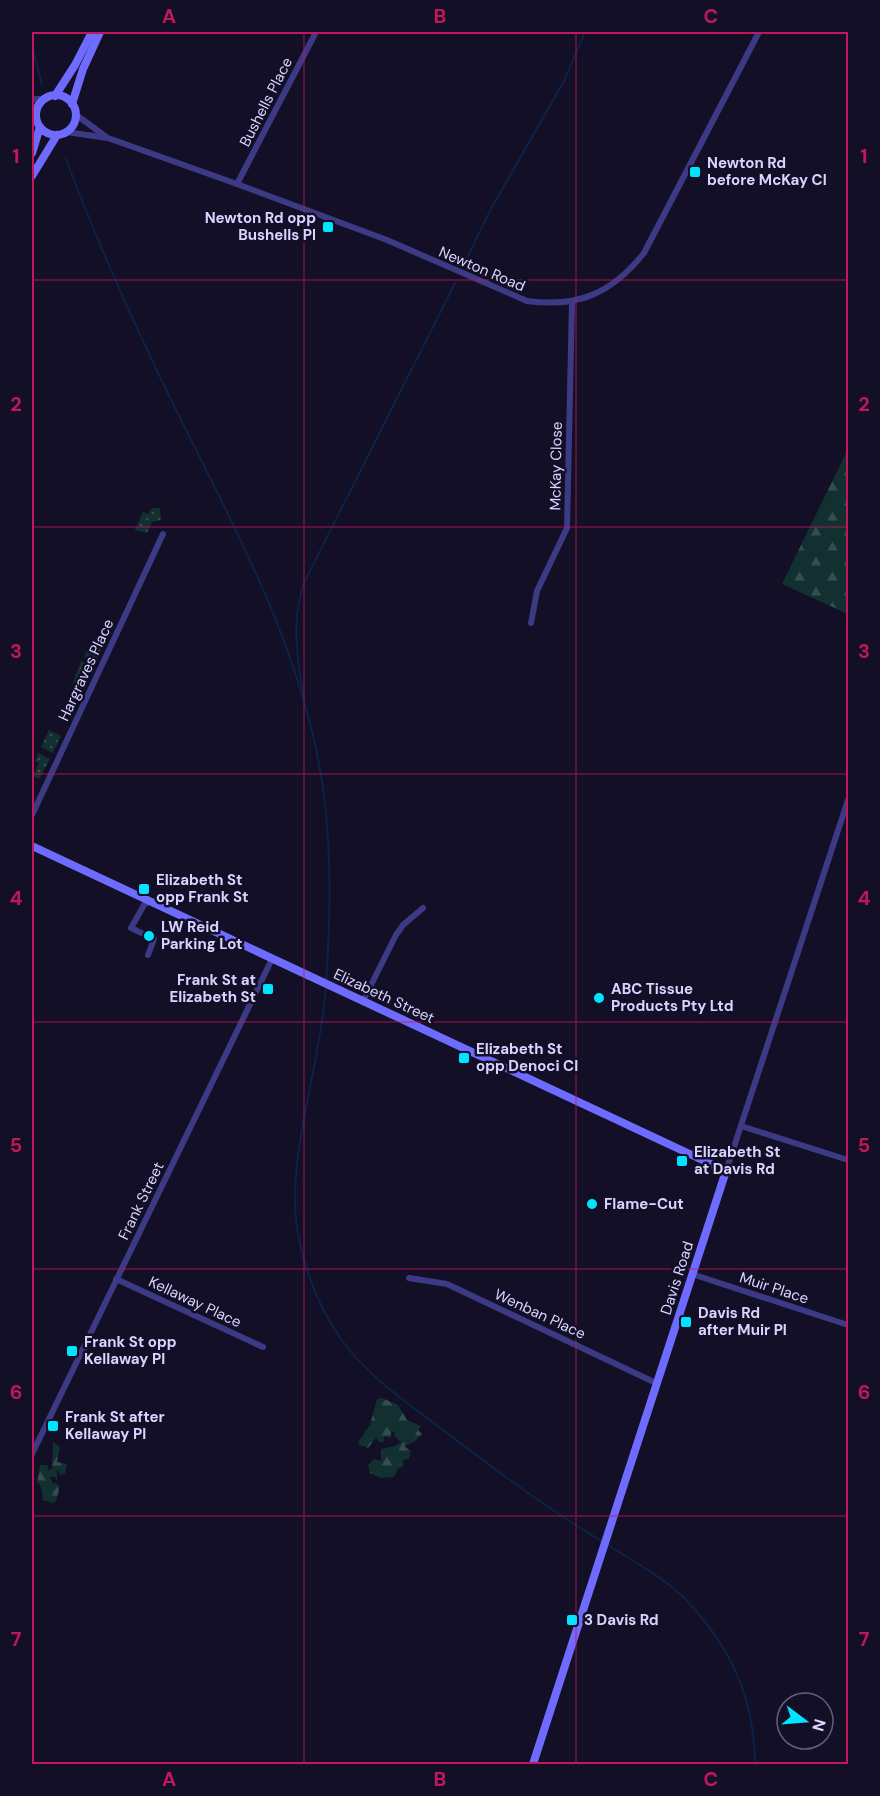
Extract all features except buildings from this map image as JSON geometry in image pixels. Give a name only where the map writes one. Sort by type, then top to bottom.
[{"type":"street","points":[[55,96],[92,32]]},
{"type":"street","points":[[72,104],[83,69],[100,32]]},
{"type":"street","name":"Bushells Place","points":[[237,184],[316,32]]},
{"type":"street","name":"Newton Road","points":[[66,132],[108,138],[237,184],[387,240],[503,293],[543,303],[572,302],[613,285],[631,270],[644,253],[759,32]]},
{"type":"street","points":[[32,99],[55,96],[67,99],[72,104],[75,114],[73,124],[66,132],[57,135],[50,134],[32,115]]},
{"type":"street","points":[[32,153],[39,125],[38,108],[44,99]]},
{"type":"street","points":[[75,114],[108,138]]},
{"type":"street","points":[[32,176],[57,135]]},
{"type":"street","name":"McKay Close","points":[[531,623],[537,591],[567,528],[572,302]]},
{"type":"street","name":"Hargraves Place","points":[[32,815],[163,534]]},
{"type":"street","name":"Davis Road","points":[[533,1764],[849,800]]},
{"type":"street","name":"Elizabeth Street","points":[[32,846],[726,1171]]},
{"type":"street","points":[[148,955],[154,939],[131,928],[144,905],[150,901]]},
{"type":"street","points":[[363,1001],[396,935],[403,925],[423,908]]},
{"type":"street","name":"Frank Street","points":[[32,1454],[272,959]]},
{"type":"street","points":[[741,1126],[849,1160]]},
{"type":"street","name":"Muir Place","points":[[692,1274],[849,1325]]},
{"type":"street","name":"Wenban Place","points":[[409,1278],[447,1284],[656,1383]]},
{"type":"street","name":"Kellaway Place","points":[[116,1279],[263,1347]]},
{"type":"green space","points":[[848,449],[848,614],[782,584]]},
{"type":"green space","points":[[152,508],[160,508],[161,520],[152,522],[147,533],[135,530],[143,512],[148,514]]},
{"type":"green space","points":[[92,639],[103,645],[96,661],[84,657]]},
{"type":"green space","points":[[81,661],[93,667],[84,687],[73,683]]},
{"type":"green space","points":[[49,730],[61,736],[53,753],[41,747]]},
{"type":"green space","points":[[38,753],[50,759],[39,779],[33,776],[39,763],[35,761]]},
{"type":"green space","points":[[382,1398],[398,1405],[407,1420],[421,1426],[418,1430],[422,1434],[414,1442],[404,1446],[411,1451],[409,1459],[403,1460],[403,1467],[398,1468],[394,1477],[381,1478],[370,1473],[368,1465],[374,1459],[381,1461],[381,1449],[401,1442],[395,1437],[394,1431],[390,1439],[387,1436],[384,1437],[384,1442],[379,1442],[376,1438],[368,1448],[359,1445],[358,1442],[370,1425],[377,1399]]},
{"type":"green space","points":[[53,1442],[60,1447],[57,1462],[67,1464],[65,1474],[60,1475],[57,1469],[57,1481],[55,1477],[50,1477],[53,1484],[60,1486],[56,1501],[52,1503],[42,1500],[40,1484],[37,1484],[40,1465],[47,1465],[49,1471],[52,1468]]},
{"type":"waterway","points":[[465,262],[491,209],[564,81],[585,32]]},
{"type":"waterway","points":[[32,47],[42,84]]},
{"type":"waterway","points":[[66,159],[133,321],[242,543],[295,673],[309,718],[319,764],[326,817],[329,901],[326,982]]},
{"type":"waterway","points":[[304,701],[296,642],[297,613],[304,583],[455,283]]},
{"type":"waterway","points":[[326,987],[300,1139],[295,1190],[297,1229],[301,1249],[321,1306],[351,1352],[387,1387],[520,1487],[603,1542]]},
{"type":"waterway","points":[[608,1545],[659,1577],[678,1592],[716,1637],[728,1656],[745,1696],[754,1740],[755,1764]]},
{"type":"place","name":"Newton Rd before McKay Cl","points":[[695,172]]},
{"type":"place","name":"Newton Rd opp Bushells Pl","points":[[328,227]]},
{"type":"place","name":"Elizabeth St opp Frank St","points":[[144,889]]},
{"type":"place","name":"LW Reid Parking Lot","points":[[149,936]]},
{"type":"place","name":"Frank St at Elizabeth St","points":[[268,989]]},
{"type":"place","name":"ABC Tissue Products Pty Ltd","points":[[599,998]]},
{"type":"place","name":"Elizabeth St opp Denoci Cl","points":[[464,1058]]},
{"type":"place","name":"Elizabeth St at Davis Rd","points":[[682,1161]]},
{"type":"place","name":"Flame-Cut","points":[[592,1204]]},
{"type":"place","name":"Davis Rd after Muir Pl","points":[[686,1322]]},
{"type":"place","name":"Frank St opp Kellaway Pl","points":[[72,1351]]},
{"type":"place","name":"Frank St after Kellaway Pl","points":[[53,1426]]},
{"type":"place","name":"3 Davis Rd","points":[[572,1620]]}]
